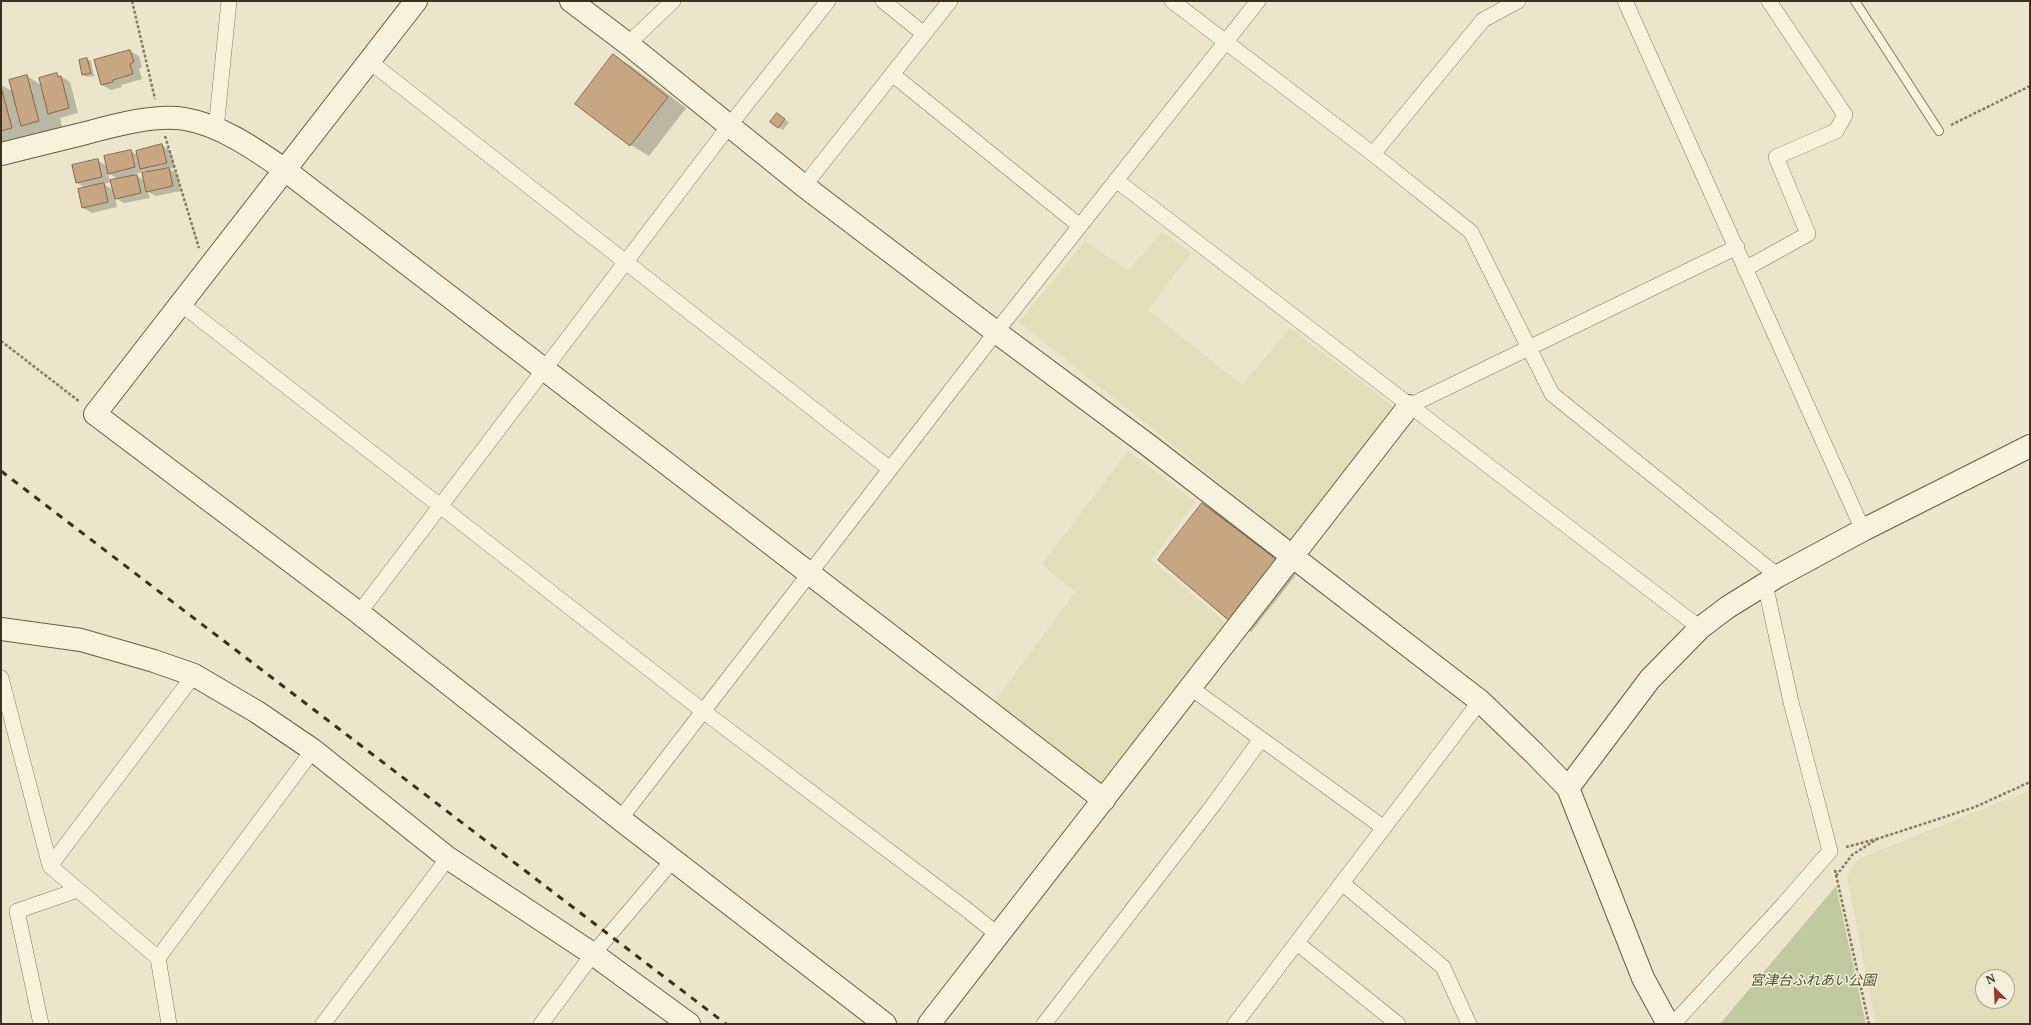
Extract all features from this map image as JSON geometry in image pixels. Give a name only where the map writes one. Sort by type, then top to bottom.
[{"type":"street","points":[[216,129],[229,1]]},
{"type":"street","points":[[416,1],[95,414],[359,613],[620,819],[885,1024]]},
{"type":"street","points":[[572,1],[628,44],[804,186],[996,332],[1148,444],[1292,557],[1420,653],[1480,701],[1568,788],[1643,978],[1668,1024]]},
{"type":"street","points":[[628,44],[673,1]]},
{"type":"street","points":[[359,613],[729,126],[828,1]]},
{"type":"street","points":[[883,1],[924,34]]},
{"type":"street","points":[[804,186],[950,1]]},
{"type":"street","points":[[1172,1],[1374,154],[1471,232],[1527,348],[1552,394],[1771,580],[1791,702],[1830,851],[1784,904],[1673,1024]]},
{"type":"street","points":[[620,819],[996,332],[1258,1]]},
{"type":"street","points":[[1374,154],[1482,20],[1518,1]]},
{"type":"street","points":[[1625,1],[1737,247],[1745,270],[1863,530]]},
{"type":"street","points":[[1745,270],[1808,234],[1776,157],[1836,131],[1845,115],[1769,1]]},
{"type":"street","points":[[369,61],[890,469]]},
{"type":"street","points":[[892,74],[1080,226]]},
{"type":"street","points":[[1,154],[130,122],[160,119],[185,119],[216,129],[251,146],[285,170],[1104,800]]},
{"type":"street","points":[[1116,180],[1700,628]]},
{"type":"street","points":[[929,1024],[1409,406],[1737,247]]},
{"type":"street","points":[[181,304],[703,711],[960,904],[998,936]]},
{"type":"street","points":[[1568,788],[1650,679],[1700,628],[1728,607],[1771,580],[1863,530],[2030,446]]},
{"type":"street","points":[[1,629],[81,640],[154,661],[194,675],[258,712],[313,750],[448,858],[593,954],[676,1020]]},
{"type":"street","points":[[50,866],[194,675]]},
{"type":"street","points":[[1,678],[50,866],[158,958],[169,1024]]},
{"type":"street","points":[[1191,688],[1384,828]]},
{"type":"street","points":[[1235,1024],[1480,701]]},
{"type":"street","points":[[1044,1024],[1214,804],[1262,739]]},
{"type":"street","points":[[158,958],[313,750]]},
{"type":"street","points":[[323,1024],[448,858]]},
{"type":"street","points":[[541,1024],[593,954],[673,860]]},
{"type":"street","points":[[1342,883],[1443,967],[1469,1024]]},
{"type":"street","points":[[41,1024],[17,911],[78,890]]},
{"type":"street","points":[[1297,943],[1398,1024]]},
{"type":"lane","points":[[1855,1],[1939,131]]},
{"type":"path","points":[[132,1],[160,119],[206,270]]},
{"type":"path","points":[[1939,131],[2030,86]]},
{"type":"path","points":[[1,341],[95,414]]},
{"type":"path","points":[[1869,1024],[1830,851],[1877,839],[1976,807],[2030,782]]},
{"type":"path","points":[[1836,876],[1852,855],[1877,839]]},
{"type":"shaded area","points":[[1162,232],[1191,253],[1148,310],[1242,385],[1290,328],[1393,406],[1292,541],[1019,322],[1085,241],[1128,271]]},
{"type":"shaded area","points":[[1128,451],[1196,502],[1151,560],[1226,623],[1100,784],[994,702],[1075,592],[1042,564]]},
{"type":"shaded area","points":[[2030,790],[2030,1024],[1876,1024],[1847,876],[1858,859]]},
{"type":"green space","name":"宮津台ふれあい公園","points":[[1836,886],[1866,1024],[1720,1024]]},
{"type":"building","points":[[130,50],[134,62],[130,64],[133,74],[101,85],[94,60]]},
{"type":"building","points":[[613,54],[668,97],[630,146],[575,104]]},
{"type":"building","points":[[87,58],[91,73],[82,75],[79,60]]},
{"type":"building","points":[[57,73],[58,77],[61,76],[69,108],[48,114],[39,78]]},
{"type":"building","points":[[27,75],[39,121],[21,126],[9,80]]},
{"type":"building","points":[[1,87],[12,128],[1,131]]},
{"type":"building","points":[[777,113],[785,119],[778,128],[770,122]]},
{"type":"building","points":[[162,144],[167,163],[140,169],[136,151]]},
{"type":"building","points":[[131,150],[135,167],[108,174],[104,156]]},
{"type":"building","points":[[98,159],[102,177],[76,183],[72,165]]},
{"type":"building","points":[[169,168],[173,186],[146,192],[142,173]]},
{"type":"building","points":[[137,175],[141,193],[115,199],[110,180]]},
{"type":"building","points":[[104,183],[108,202],[82,208],[78,189]]},
{"type":"building","points":[[1202,503],[1276,559],[1278,565],[1232,623],[1158,560]]},
{"type":"railway","points":[[1,471],[726,1024]]}]
